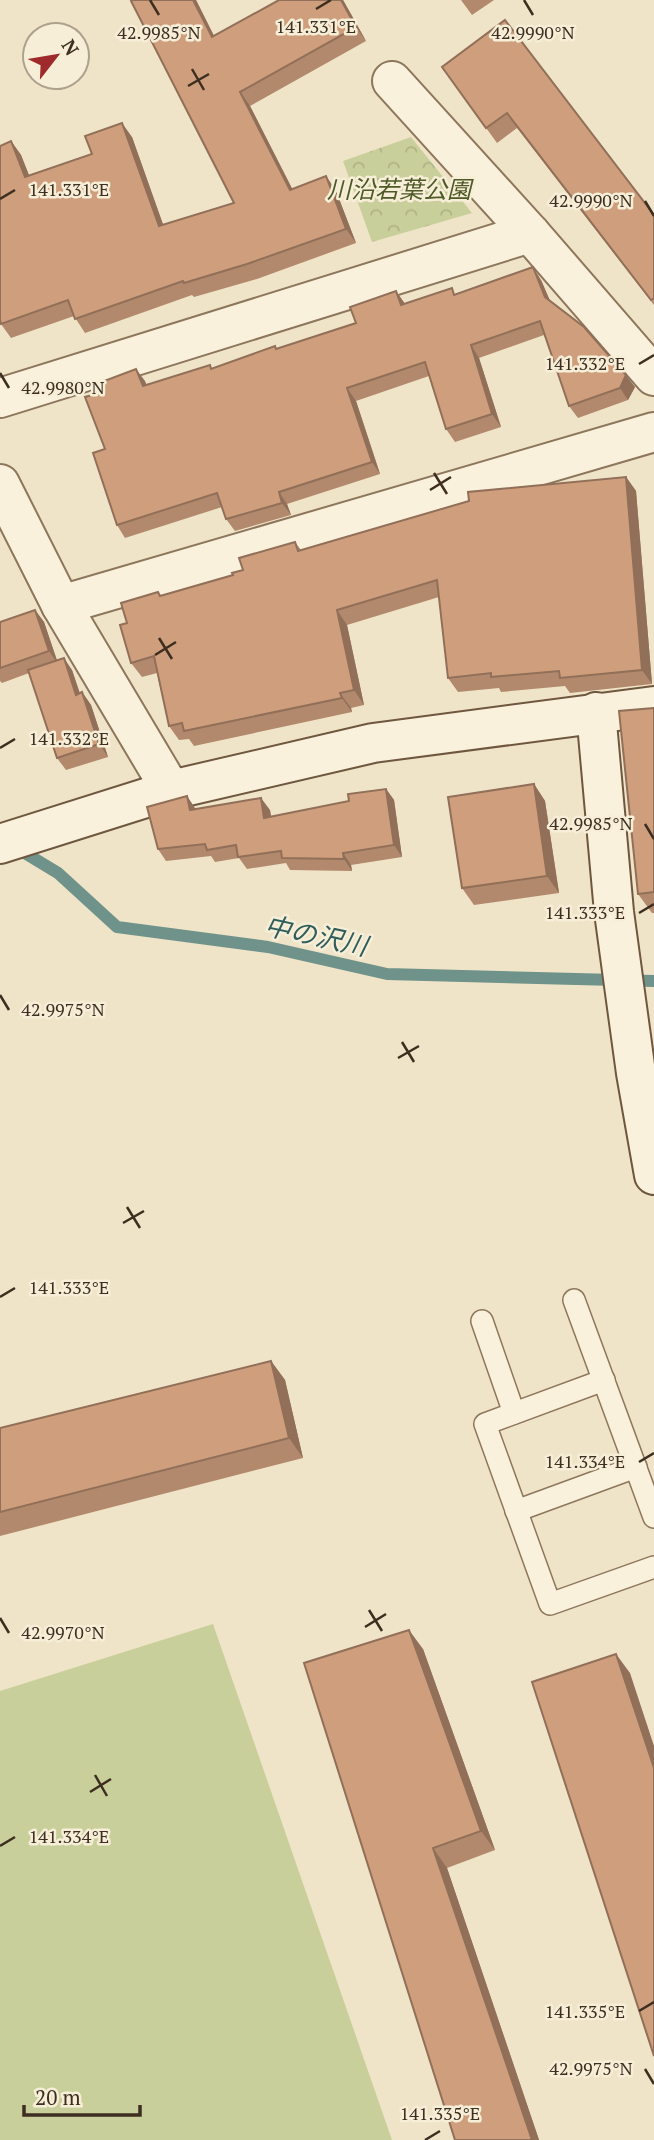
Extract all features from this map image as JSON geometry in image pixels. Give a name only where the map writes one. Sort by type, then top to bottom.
[{"type":"street","points":[[392,81],[530,233],[654,376]]},
{"type":"street","points":[[0,398],[530,233]]},
{"type":"street","points":[[61,605],[654,432]]},
{"type":"street","points":[[0,484],[61,605],[171,790]]},
{"type":"street","points":[[0,844],[171,790],[373,743],[654,706]]},
{"type":"street","points":[[596,712],[614,912],[636,1073],[654,1175]]},
{"type":"lane","points":[[574,1300],[654,1517]]},
{"type":"lane","points":[[482,1321],[514,1413]]},
{"type":"lane","points":[[604,1380],[485,1424],[550,1604],[654,1567]]},
{"type":"lane","points":[[516,1511],[636,1467]]},
{"type":"green space","name":"川沿若葉公園","points":[[411,137],[472,213],[372,242],[343,161]]},
{"type":"green space","points":[[213,1624],[392,2140],[0,2140],[0,1691]]},
{"type":"building","points":[[193,0],[212,37],[279,0],[341,0],[356,27],[240,92],[290,190],[326,176],[346,229],[75,319],[68,300],[1,324],[0,146],[11,141],[25,177],[92,154],[85,136],[122,123],[159,226],[234,203],[131,1]]},
{"type":"building","points":[[505,20],[654,215],[654,298],[651,300],[507,113],[486,128],[442,67]]},
{"type":"building","points":[[533,267],[545,297],[584,327],[626,375],[620,388],[569,406],[540,321],[471,345],[492,414],[446,429],[425,362],[347,388],[372,462],[279,492],[282,503],[226,519],[217,493],[117,525],[93,453],[105,449],[85,397],[99,393],[96,384],[136,369],[143,386],[210,365],[211,369],[275,346],[276,349],[356,323],[350,307],[396,291],[401,305],[452,288],[454,295]]},
{"type":"building","points":[[626,477],[642,670],[560,678],[559,671],[491,677],[491,673],[448,678],[437,580],[337,610],[354,690],[340,693],[342,698],[184,731],[182,723],[169,726],[154,656],[131,663],[120,625],[127,623],[121,603],[158,592],[160,596],[233,575],[232,573],[243,570],[239,558],[295,542],[298,551],[469,501],[468,492]]},
{"type":"building","points":[[35,610],[49,651],[0,668],[0,622]]},
{"type":"building","points":[[64,658],[76,695],[82,692],[99,744],[57,758],[28,670]]},
{"type":"building","points":[[654,708],[654,892],[638,894],[619,711]]},
{"type":"building","points":[[534,784],[547,876],[462,888],[448,797]]},
{"type":"building","points":[[386,789],[394,845],[343,853],[344,859],[282,858],[281,851],[238,857],[236,845],[207,850],[205,844],[158,849],[147,807],[187,796],[190,810],[261,798],[264,818],[349,801],[348,794]]},
{"type":"building","points":[[271,1361],[289,1438],[0,1512],[0,1428]]},
{"type":"building","points":[[409,1630],[481,1831],[433,1848],[532,2140],[455,2140],[304,1663]]},
{"type":"building","points":[[616,1654],[654,1768],[654,2056],[532,1682]]},
{"type":"waterway","name":"中の沢川","points":[[15,847],[58,873],[117,927],[268,947],[387,974],[654,981]]}]
